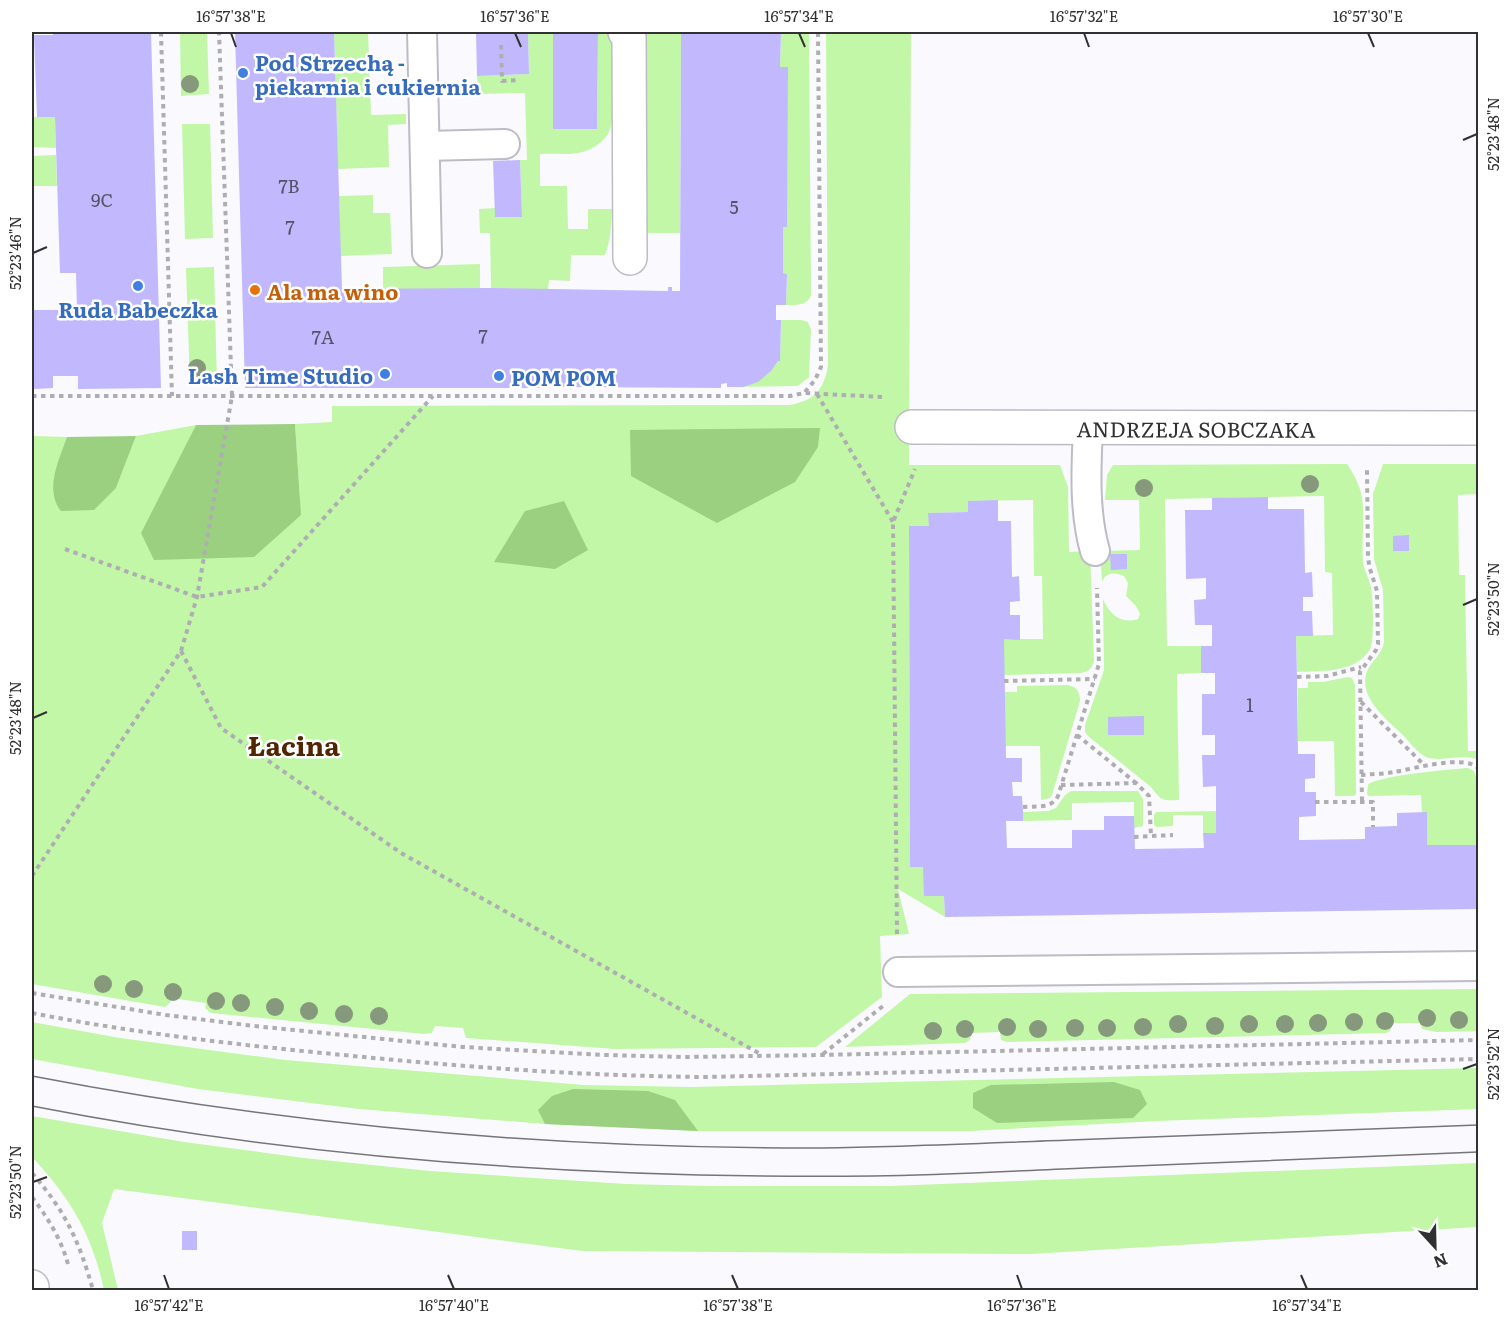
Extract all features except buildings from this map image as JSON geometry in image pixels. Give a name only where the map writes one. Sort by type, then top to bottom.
[{"type":"street","points":[[625,32],[629,37],[630,258]]},
{"type":"street","name":"ANDRZEJA SOBCZAKA","points":[[912,427],[1479,429]]},
{"type":"lane","points":[[422,32],[427,253]]},
{"type":"lane","points":[[424,146],[505,144]]},
{"type":"lane","points":[[1088,428],[1086,456],[1088,526],[1095,551]]},
{"type":"lane","points":[[898,972],[1479,966]]},
{"type":"path","points":[[161,32],[172,396]]},
{"type":"path","points":[[32,876],[181,651],[197,597],[232,396],[219,32]]},
{"type":"path","points":[[804,393],[815,380],[821,367],[818,32]]},
{"type":"path","points":[[501,45],[502,81],[520,80]]},
{"type":"path","points":[[32,396],[790,396],[804,393],[888,398]]},
{"type":"path","points":[[817,394],[893,522]]},
{"type":"path","points":[[65,549],[197,597],[262,587],[433,396]]},
{"type":"path","points":[[821,1055],[898,994],[893,522],[916,466]]},
{"type":"path","points":[[1297,677],[1327,676],[1361,667],[1371,657],[1378,644],[1377,591],[1368,558],[1367,467]]},
{"type":"path","points":[[1023,807],[1042,806],[1056,801],[1095,679],[1099,664],[1095,551]]},
{"type":"path","points":[[181,651],[221,728],[401,853],[764,1056]]},
{"type":"path","points":[[1361,667],[1362,801]]},
{"type":"path","points":[[1004,681],[1095,679]]},
{"type":"path","points":[[1360,702],[1424,765]]},
{"type":"path","points":[[1077,735],[1149,796],[1151,836]]},
{"type":"path","points":[[1361,775],[1394,772],[1424,765],[1468,762],[1479,768]]},
{"type":"path","points":[[1061,785],[1136,783]]},
{"type":"path","points":[[1316,802],[1373,802],[1373,826]]},
{"type":"path","points":[[1134,837],[1173,836]]},
{"type":"path","points":[[32,993],[207,1021],[463,1047],[604,1055],[764,1056],[1479,1040]]},
{"type":"path","points":[[32,1013],[124,1029],[250,1046],[506,1071],[634,1076],[706,1077],[1479,1059]]},
{"type":"path","points":[[32,1173],[63,1214],[76,1238],[93,1290]]},
{"type":"path","points":[[32,1197],[60,1240],[71,1273]]},
{"type":"green space","points":[[180,32],[207,32],[209,94],[181,96]]},
{"type":"green space","points":[[334,32],[368,32],[371,115],[406,114],[406,124],[388,125],[389,167],[338,169]]},
{"type":"green space","points":[[528,32],[553,32],[553,129],[597,129],[598,32],[612,32],[614,42],[614,104],[608,134],[598,144],[580,153],[540,154],[540,186],[567,186],[568,229],[588,229],[588,209],[612,209],[608,244],[605,255],[571,255],[570,281],[549,280],[548,290],[491,288],[490,233],[480,233],[479,209],[495,208],[495,217],[522,216],[520,160],[527,160],[525,93],[478,94],[477,76],[529,74]]},
{"type":"green space","points":[[643,32],[681,32],[680,233],[644,233]]},
{"type":"green space","points":[[781,32],[809,32],[811,296],[803,303],[794,305],[786,305],[787,274],[783,273],[783,227],[787,227],[780,67]]},
{"type":"green space","points":[[826,32],[911,32],[909,465],[1060,465],[1068,487],[1069,552],[1090,551],[1094,661],[1091,668],[1081,673],[1004,675],[1004,639],[1043,639],[1042,576],[1034,576],[1033,500],[968,501],[968,512],[929,513],[929,526],[909,526],[910,866],[923,867],[944,896],[945,917],[898,889],[909,934],[880,936],[882,997],[816,1047],[615,1049],[466,1038],[463,1028],[435,1026],[432,1033],[424,1034],[211,1013],[205,1008],[206,1003],[171,998],[170,1003],[165,1007],[32,984],[32,436],[67,437],[54,478],[116,488],[136,436],[196,425],[141,534],[300,499],[295,424],[332,422],[332,406],[790,405],[812,397],[824,381],[828,365]]},
{"type":"green space","points":[[32,117],[55,117],[56,148],[32,147]]},
{"type":"green space","points":[[182,124],[210,124],[213,238],[185,239]]},
{"type":"green space","points":[[56,155],[57,186],[32,186],[32,156]]},
{"type":"green space","points":[[373,195],[373,213],[390,213],[392,254],[340,256],[339,196]]},
{"type":"green space","points":[[480,264],[480,289],[383,289],[383,267]]},
{"type":"green space","points":[[214,267],[217,385],[190,386],[186,268]]},
{"type":"green space","points":[[781,320],[808,322],[811,330],[809,377],[798,386],[732,387],[758,380],[780,360]]},
{"type":"green space","points":[[295,424],[301,515],[254,557],[154,560],[141,533],[196,425]]},
{"type":"green space","points":[[820,428],[818,447],[795,482],[717,523],[631,476],[630,430]]},
{"type":"green space","points":[[136,436],[116,488],[94,510],[61,511],[56,502],[53,484],[67,437]]},
{"type":"green space","points":[[1347,464],[1361,493],[1363,561],[1371,587],[1373,630],[1371,646],[1363,658],[1346,667],[1336,669],[1297,672],[1296,636],[1333,635],[1332,573],[1325,572],[1324,496],[1165,499],[1167,646],[1201,646],[1201,673],[1177,674],[1179,800],[1162,799],[1151,787],[1085,732],[1085,725],[1104,670],[1103,599],[1108,609],[1121,619],[1138,619],[1140,614],[1126,596],[1128,583],[1124,576],[1111,574],[1106,576],[1102,582],[1100,551],[1140,550],[1139,500],[1105,500],[1107,475],[1113,465]]},
{"type":"green space","points":[[1383,464],[1478,464],[1478,494],[1458,495],[1459,575],[1465,575],[1468,751],[1478,751],[1478,760],[1466,757],[1432,759],[1426,757],[1383,716],[1367,692],[1366,674],[1384,642],[1383,590],[1374,559],[1373,494]]},
{"type":"green space","points":[[564,501],[588,550],[555,569],[494,562],[525,511]]},
{"type":"green space","points":[[1352,678],[1355,685],[1356,794],[1354,796],[1335,796],[1334,741],[1298,741],[1298,688],[1308,688],[1308,682],[1323,682]]},
{"type":"green space","points":[[1068,685],[1077,690],[1080,701],[1052,795],[1050,798],[1041,800],[1040,746],[1005,746],[1004,692],[1017,692],[1017,686]]},
{"type":"green space","points":[[1468,768],[1474,771],[1476,777],[1478,845],[1427,845],[1427,813],[1422,813],[1421,795],[1369,796],[1367,794],[1368,785],[1384,779]]},
{"type":"green space","points":[[1071,791],[1138,791],[1143,799],[1143,826],[1134,828],[1134,802],[1072,803],[1072,820],[1023,821],[1023,812],[1048,811],[1056,808],[1065,795]]},
{"type":"green space","points":[[1216,811],[1216,833],[1203,833],[1203,815],[1173,815],[1173,826],[1157,827],[1154,825],[1156,812]]},
{"type":"green space","points":[[1478,989],[1478,1031],[1436,1032],[1422,1029],[1420,1023],[1393,1023],[1390,1031],[1386,1033],[1007,1042],[1001,1040],[1000,1032],[971,1033],[970,1040],[965,1043],[845,1047],[910,994]]},
{"type":"green space","points":[[32,1022],[120,1038],[285,1060],[584,1085],[690,1087],[1478,1068],[1478,1109],[1157,1121],[970,1131],[698,1131],[545,1124],[359,1109],[198,1089],[32,1059]]},
{"type":"green space","points":[[1114,1082],[1140,1090],[1147,1104],[1133,1118],[997,1123],[973,1108],[973,1093],[991,1085]]},
{"type":"green space","points":[[573,1089],[648,1091],[675,1100],[698,1131],[545,1124],[538,1110],[552,1096]]},
{"type":"green space","points":[[32,1116],[184,1142],[304,1158],[430,1171],[626,1184],[890,1186],[1478,1163],[1478,1227],[1031,1254],[582,1251],[114,1189],[102,1223],[118,1290],[104,1290],[93,1252],[78,1218],[46,1172],[32,1157]]},
{"type":"tram line","points":[[32,1076],[130,1093],[326,1121],[524,1139],[623,1144],[822,1148],[1478,1125]]},
{"type":"tram line","points":[[32,1106],[136,1125],[345,1153],[556,1169],[662,1174],[768,1176],[979,1173],[1478,1152]]},
{"type":"place","name":"Pod Strzechą - piekarnia i cukiernia","points":[[243,73]]},
{"type":"place","name":"Ruda Babeczka","points":[[138,286]]},
{"type":"place","name":"Ala ma wino","points":[[255,290]]},
{"type":"place","name":"Lash Time Studio","points":[[385,374]]},
{"type":"place","name":"POM POM","points":[[499,376]]},
{"type":"district","name":"Łacina","points":[[294,744]]}]
